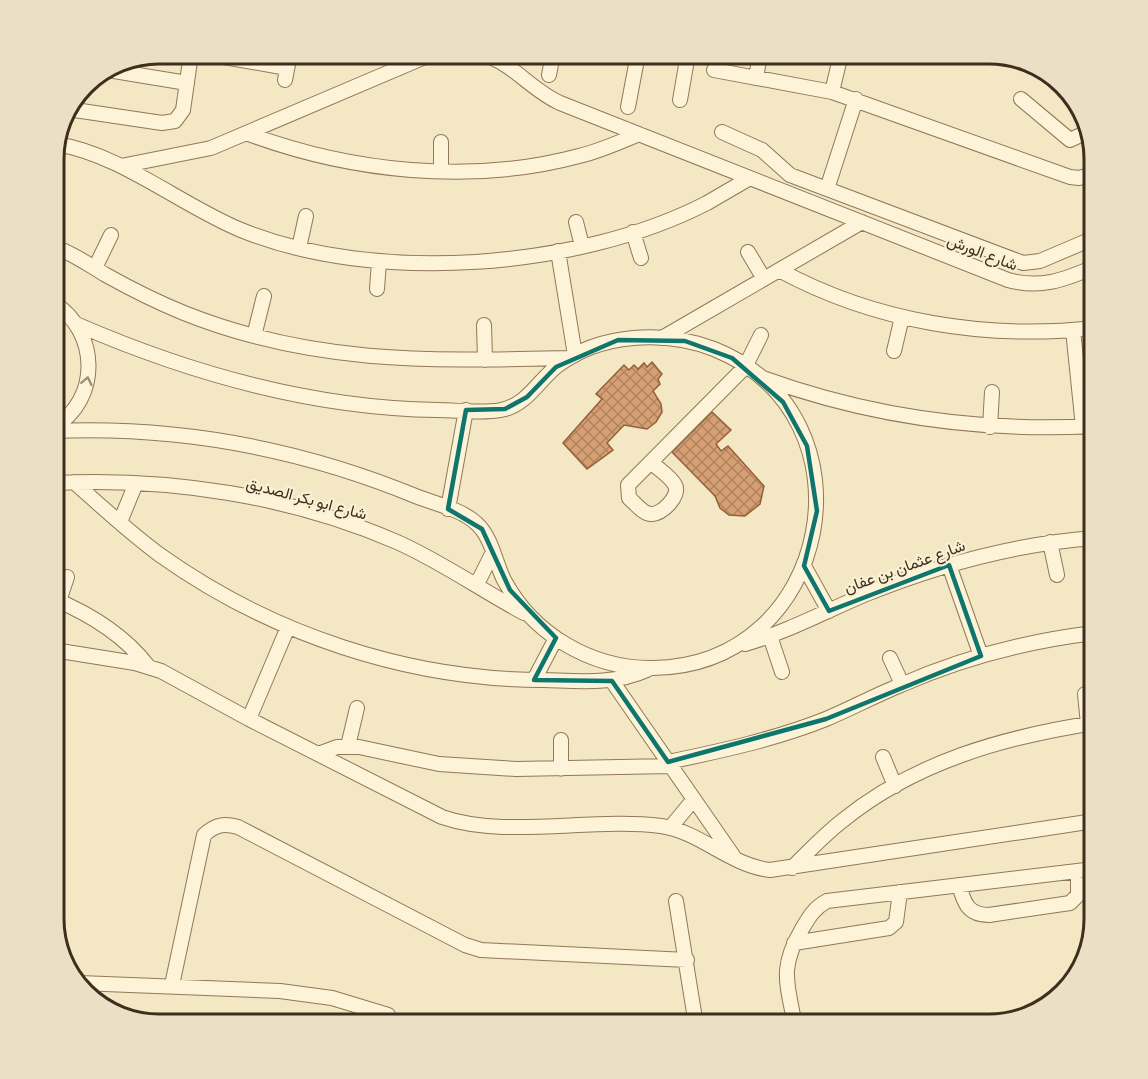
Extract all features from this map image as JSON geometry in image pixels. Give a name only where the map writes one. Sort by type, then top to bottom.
[{"type":"street","points":[[78,110],[169,123],[180,116],[183,110],[190,64]]},
{"type":"street","points":[[269,64],[287,67]]},
{"type":"street","points":[[121,166],[211,148],[408,64]]},
{"type":"street","name":"شارع الورش","points":[[504,64],[550,99],[1018,283],[1050,283],[1083,271]]},
{"type":"street","points":[[549,75],[551,64]]},
{"type":"street","points":[[628,107],[636,64]]},
{"type":"street","points":[[680,100],[686,64]]},
{"type":"street","points":[[756,78],[758,64]]},
{"type":"street","points":[[832,92],[839,64]]},
{"type":"street","points":[[714,70],[832,92],[1070,177],[1083,175]]},
{"type":"street","points":[[122,72],[187,83]]},
{"type":"street","points":[[827,189],[856,99]]},
{"type":"street","points":[[1021,99],[1067,139],[1074,141],[1080,137]]},
{"type":"street","points":[[722,132],[762,150],[790,175],[1023,262],[1040,261],[1083,243]]},
{"type":"street","points":[[246,133],[293,151],[340,161],[441,170],[491,170],[551,163],[581,156],[639,134]]},
{"type":"street","points":[[441,142],[441,170]]},
{"type":"street","points":[[66,146],[83,150],[121,166],[218,220],[299,248],[378,261],[473,262],[582,246],[633,232],[706,204],[750,178]]},
{"type":"street","points":[[299,248],[306,216]]},
{"type":"street","points":[[576,222],[582,246]]},
{"type":"street","points":[[662,338],[862,222]]},
{"type":"street","points":[[633,232],[641,258]]},
{"type":"street","points":[[95,268],[111,235]]},
{"type":"street","points":[[558,251],[573,357]]},
{"type":"street","points":[[748,252],[764,279]]},
{"type":"street","points":[[65,253],[184,312],[254,336],[300,347],[359,357],[419,361],[573,357]]},
{"type":"street","points":[[377,289],[378,261]]},
{"type":"street","points":[[779,270],[833,296],[902,317],[982,330],[1083,329]]},
{"type":"street","points":[[254,336],[264,296]]},
{"type":"street","points":[[65,314],[76,324],[159,358],[263,389],[360,405],[496,411],[513,406],[527,397],[556,366],[618,340],[662,338],[701,345],[746,366],[760,377],[792,415],[812,462],[817,511],[812,544],[792,591],[771,617],[731,648]]},
{"type":"street","points":[[894,351],[902,317]]},
{"type":"street","points":[[65,419],[74,410],[88,378],[89,356],[76,324]]},
{"type":"street","points":[[484,325],[485,360]]},
{"type":"street","points":[[1073,330],[1083,396]]},
{"type":"street","points":[[651,462],[746,366],[761,334]]},
{"type":"street","points":[[760,377],[861,408],[930,421],[990,426],[1083,426]]},
{"type":"street","points":[[990,426],[992,392]]},
{"type":"street","points":[[448,509],[466,410]]},
{"type":"street","points":[[65,429],[147,432],[246,445],[355,473],[448,509],[477,523],[487,536],[510,590],[530,616],[556,638],[601,660],[651,668]]},
{"type":"street","name":"شارع ابو بكر الصديق","points":[[65,482],[136,483],[222,492],[328,517],[396,542],[477,584],[530,616]]},
{"type":"street","points":[[74,482],[120,522],[194,578],[237,603],[288,627],[386,659],[483,676],[534,680],[612,681],[651,668]]},
{"type":"street","points":[[120,522],[136,483]]},
{"type":"street","name":"شارع عثمان بن عفان","points":[[651,668],[684,665],[770,636],[896,583],[949,565],[1009,548],[1084,539]]},
{"type":"street","points":[[1050,542],[1057,575]]},
{"type":"street","points":[[477,584],[493,552]]},
{"type":"street","points":[[949,565],[981,656]]},
{"type":"street","points":[[804,566],[829,611]]},
{"type":"street","points":[[65,581],[67,577]]},
{"type":"street","points":[[65,605],[122,638],[148,666]]},
{"type":"street","points":[[249,719],[288,627]]},
{"type":"street","points":[[318,754],[348,746],[449,765],[561,769],[670,764],[826,719],[902,684],[981,656],[1047,640],[1084,635]]},
{"type":"street","points":[[770,636],[782,672]]},
{"type":"street","points":[[534,680],[556,638]]},
{"type":"street","points":[[65,652],[148,666],[174,677],[249,719],[460,823],[485,826],[650,825],[670,828],[694,837],[736,861],[760,868],[792,868],[955,840],[1084,822]]},
{"type":"street","points":[[890,658],[902,684]]},
{"type":"street","points":[[612,681],[736,861]]},
{"type":"street","points":[[348,746],[357,708]]},
{"type":"street","points":[[792,868],[841,822],[895,786],[935,765],[981,748],[1084,726]]},
{"type":"street","points":[[561,740],[561,769]]},
{"type":"street","points":[[883,757],[895,786]]},
{"type":"street","points":[[670,828],[694,799]]},
{"type":"street","points":[[172,985],[204,835],[213,826],[226,823],[238,827],[465,945],[481,950],[687,960]]},
{"type":"street","points":[[793,1014],[786,970],[794,943],[812,912],[827,901],[1084,870]]},
{"type":"street","points":[[959,885],[964,903],[970,911],[989,915],[1071,903],[1078,895],[1078,871]]},
{"type":"street","points":[[794,943],[889,928],[896,922],[900,892]]},
{"type":"street","points":[[676,901],[694,1014]]},
{"type":"street","points":[[89,983],[280,991],[332,998],[385,1014]]},
{"type":"highlighted area","points":[[618,340],[685,341],[732,358],[783,402],[807,446],[817,511],[804,566],[829,611],[949,565],[981,656],[826,719],[668,762],[612,681],[534,680],[556,638],[510,590],[482,529],[448,509],[466,410],[505,409],[527,397],[556,367]]},
{"type":"building","points":[[652,362],[662,374],[658,379],[660,384],[653,391],[661,404],[662,412],[656,422],[647,429],[624,425],[607,443],[613,450],[587,469],[563,443],[602,399],[596,394],[624,365],[629,370],[634,365],[638,369],[644,363],[647,367]]},
{"type":"building","points":[[712,412],[731,430],[716,444],[721,451],[728,446],[764,486],[760,504],[745,516],[729,515],[720,508],[715,496],[672,452]]}]
